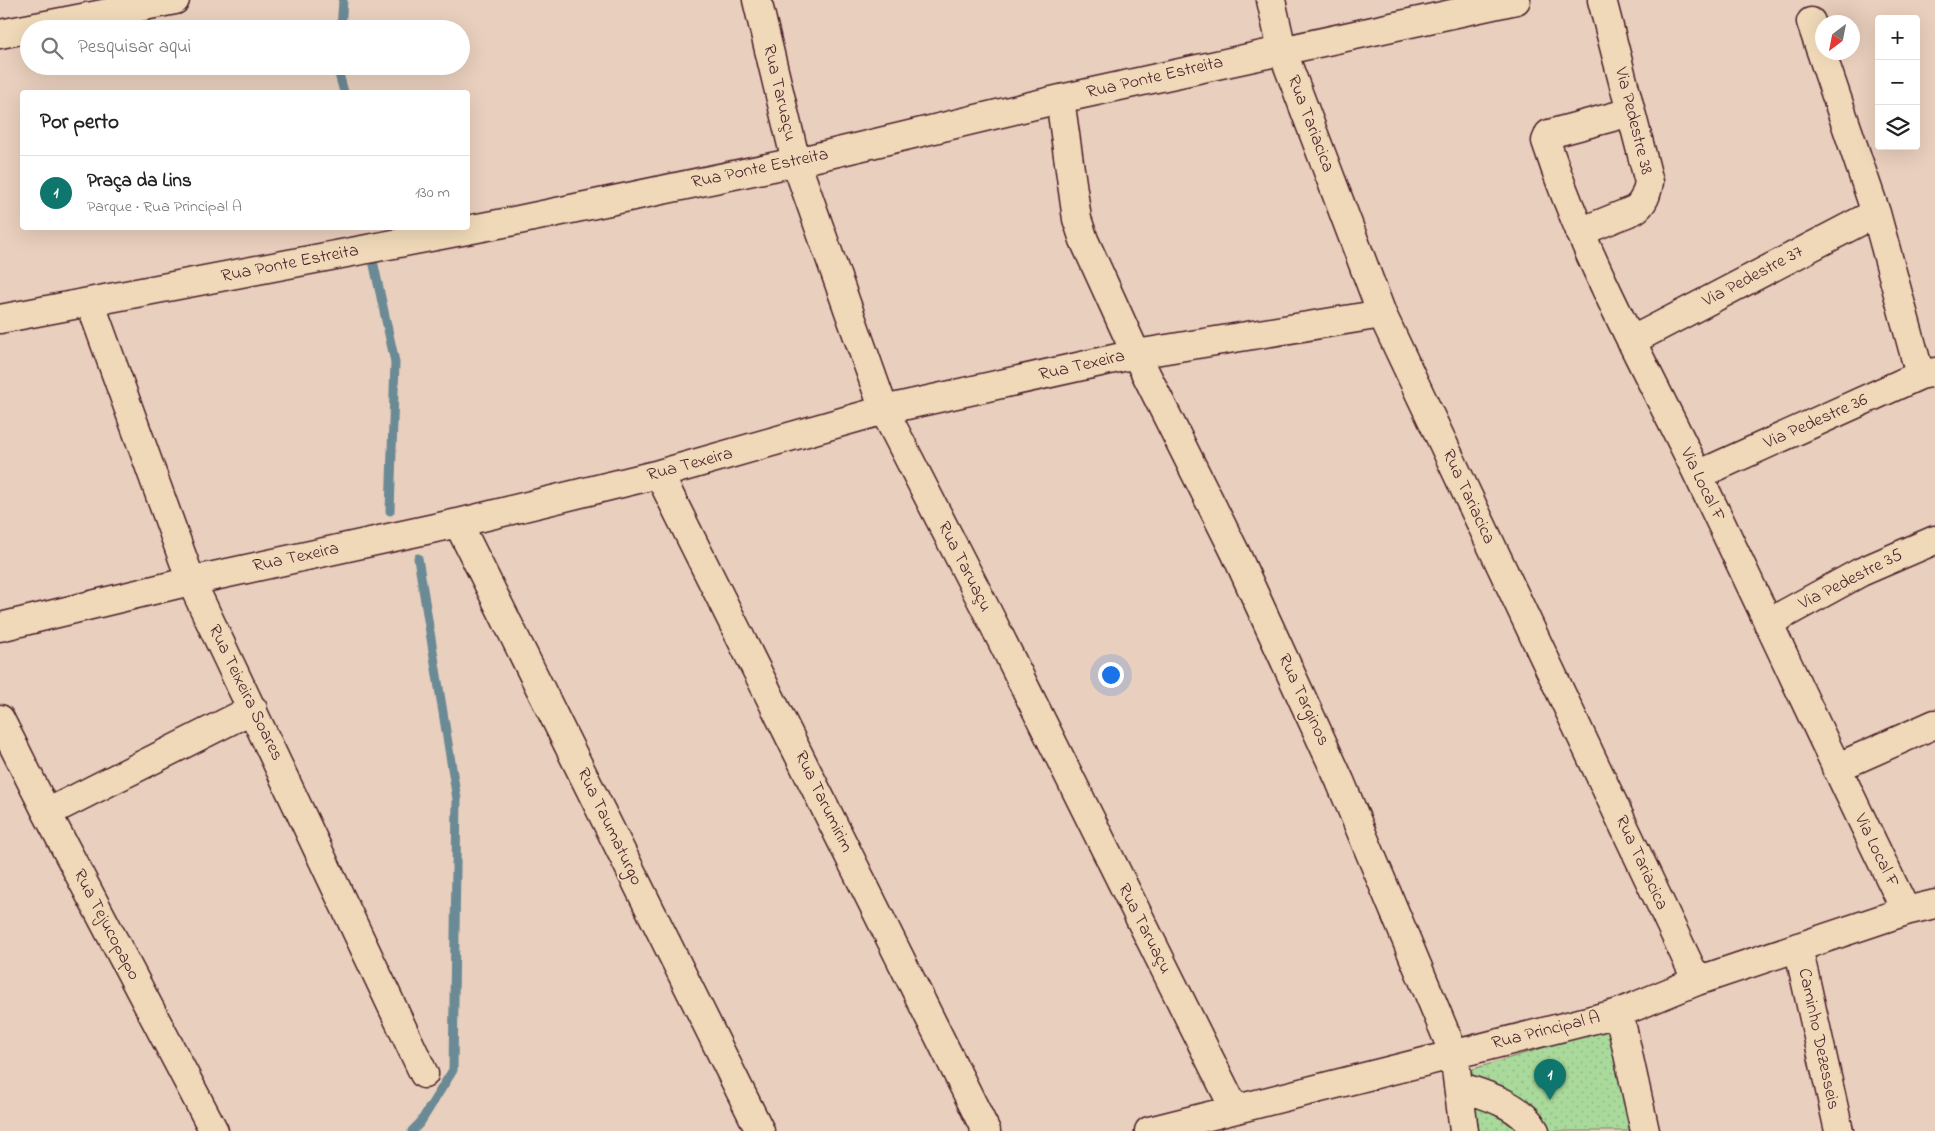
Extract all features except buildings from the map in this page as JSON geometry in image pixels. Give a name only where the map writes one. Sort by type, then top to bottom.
[{"type":"street","points":[[72,20],[175,0]]},
{"type":"street","name":"Rua Taruaçu","points":[[757,0],[796,162],[884,410],[994,626],[1234,1108]]},
{"type":"street","name":"Rua Tariacica","points":[[1270,0],[1282,50],[1382,314],[1697,981]]},
{"type":"street","name":"Rua Ponte Estreita","points":[[470,229],[796,162],[1060,99],[1516,0]]},
{"type":"street","name":"Via Pedestre 38","points":[[1580,232],[1640,206],[1646,194],[1648,175],[1602,0]]},
{"type":"street","points":[[1811,22],[1876,213],[1927,374]]},
{"type":"street","points":[[0,34],[20,30]]},
{"type":"street","name":"Rua Targinos","points":[[1060,99],[1077,219],[1084,240],[1136,354],[1235,552],[1340,781],[1454,1054],[1464,1131]]},
{"type":"street","name":"Via Local F","points":[[1632,112],[1551,133],[1546,138],[1557,177],[1580,232],[1631,341],[1698,475],[1906,912]]},
{"type":"street","name":"Via Pedestre 37","points":[[1631,341],[1876,213]]},
{"type":"street","name":"Rua Ponte Estreita","points":[[0,319],[467,230]]},
{"type":"street","name":"Rua Teixeira Soares","points":[[90,302],[191,581],[424,1074]]},
{"type":"street","name":"Rua Texeira","points":[[0,627],[191,581],[458,523],[659,474],[884,410],[1136,354],[1382,314]]},
{"type":"street","name":"Via Pedestre 36","points":[[1698,475],[1927,374]]},
{"type":"street","name":"Rua Tarumirim","points":[[659,474],[986,1131]]},
{"type":"street","name":"Rua Taumaturgo","points":[[458,523],[760,1131]]},
{"type":"street","name":"Via Pedestre 35","points":[[1768,623],[1861,572],[1935,540]]},
{"type":"street","points":[[47,813],[253,709]]},
{"type":"street","name":"Rua Tejucopapo","points":[[0,719],[47,813],[214,1131]]},
{"type":"street","points":[[1836,768],[1935,724]]},
{"type":"street","name":"Rua Principal A","points":[[1149,1131],[1234,1108],[1619,1013],[1697,981],[1935,904]]},
{"type":"street","name":"Caminho Dezesseis","points":[[1798,947],[1839,1131]]},
{"type":"street","points":[[1619,1013],[1645,1131]]},
{"type":"street","points":[[1458,1086],[1512,1107],[1535,1131]]},
{"type":"green space","points":[[1612,1027],[1631,1131],[1479,1131],[1470,1070]]},
{"type":"waterway","points":[[342,20],[343,0]]},
{"type":"waterway","points":[[339,75],[343,90]]},
{"type":"waterway","points":[[372,256],[395,362],[390,511]]},
{"type":"waterway","points":[[412,1131],[420,1123],[453,1070],[457,799],[418,558]]},
{"type":"place","name":"Praça da Lins","points":[[1550,1100]]}]
